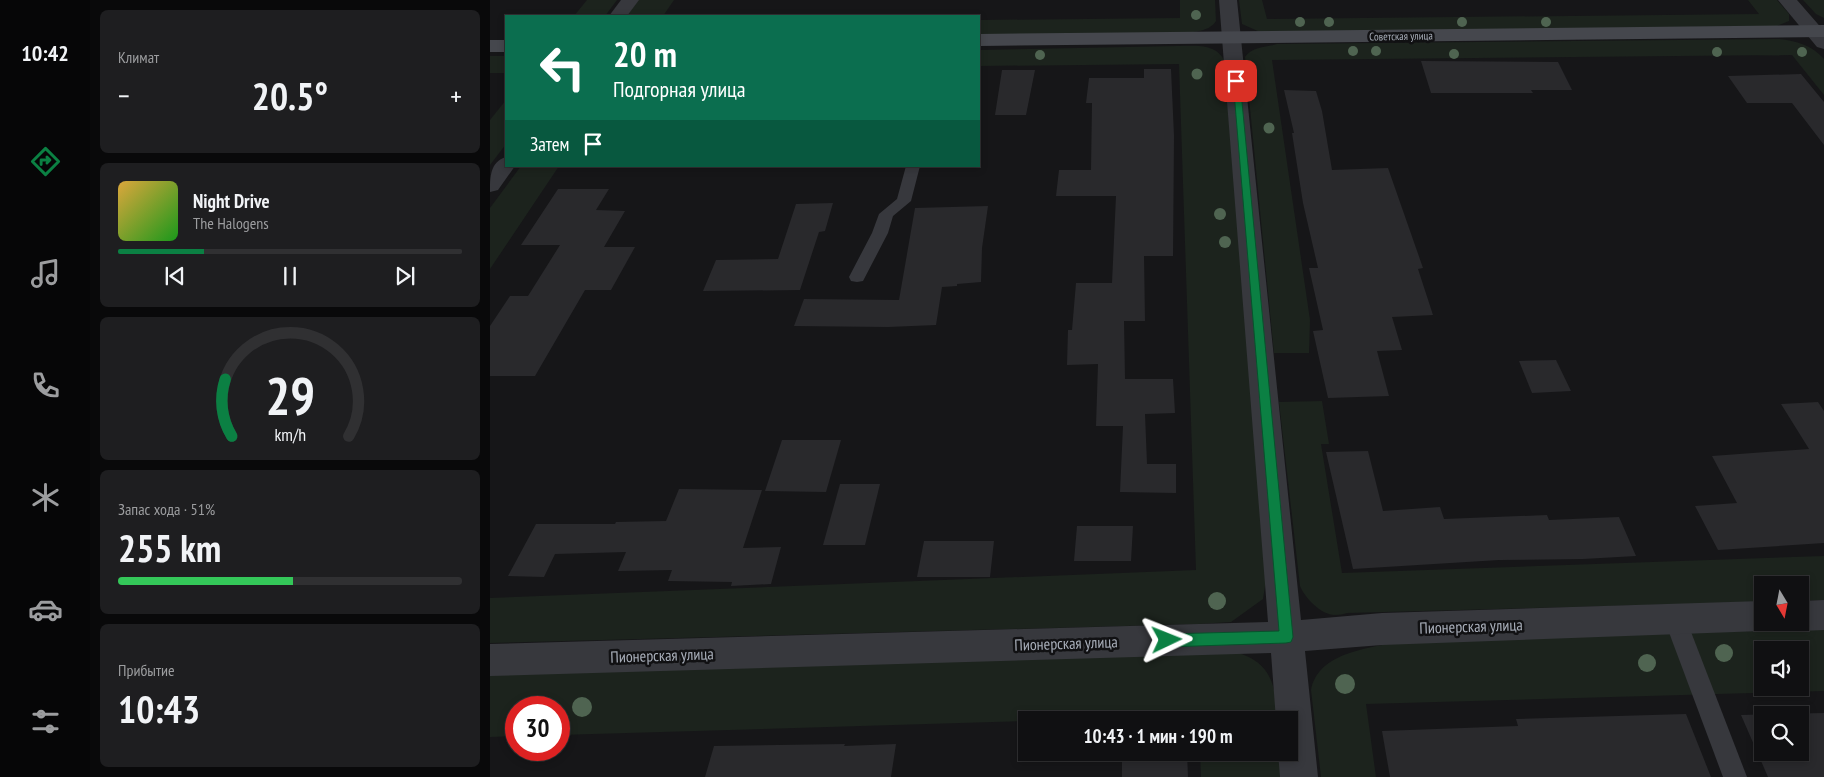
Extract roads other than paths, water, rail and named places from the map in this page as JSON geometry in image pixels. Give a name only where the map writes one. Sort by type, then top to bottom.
[{"type":"street","points":[[619,15],[630,0]]},
{"type":"street","points":[[1228,0],[1299,777]]},
{"type":"street","points":[[1787,0],[1820,35]]},
{"type":"street","name":"Советская улица","points":[[980,40],[1820,35]]},
{"type":"street","points":[[490,46],[505,46]]},
{"type":"street","points":[[490,185],[505,165]]},
{"type":"street","points":[[1809,616],[1824,615]]},
{"type":"street","name":"Пионерская улица","points":[[490,660],[1286,637],[1392,629],[1754,616]]},
{"type":"lane","points":[[857,277],[880,233],[886,214],[904,201],[913,167]]},
{"type":"lane","points":[[1675,619],[1735,777]]}]
